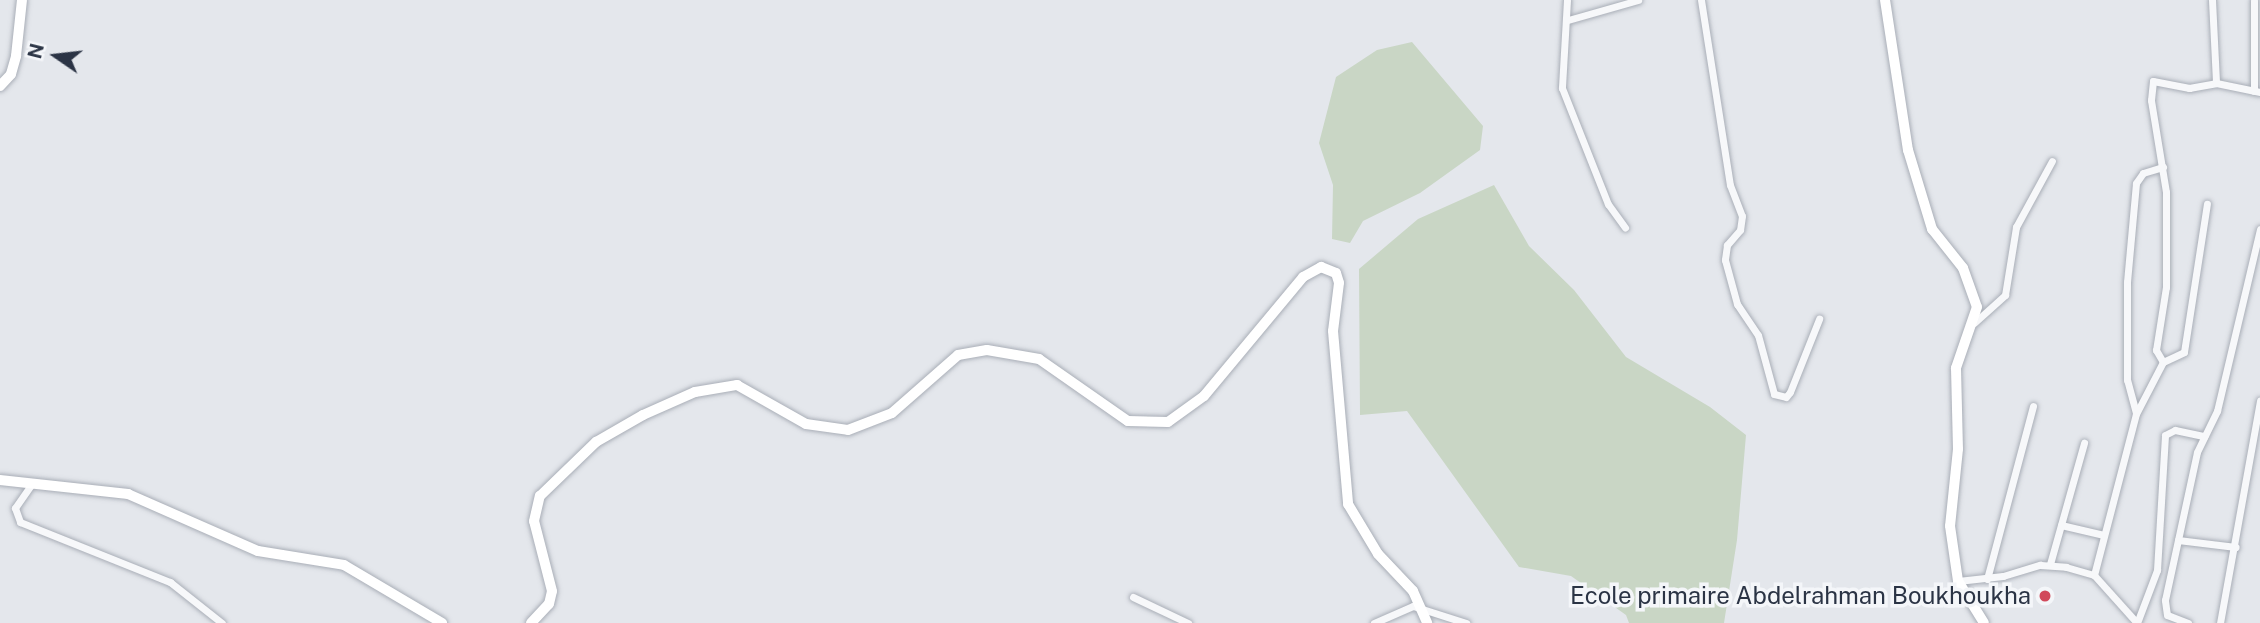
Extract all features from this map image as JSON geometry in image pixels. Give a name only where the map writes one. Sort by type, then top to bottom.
[{"type":"main road","points":[[0,86],[11,74],[16,57],[22,0]]},
{"type":"main road","points":[[1885,0],[1908,150],[1931,229],[1973,289],[1974,323],[1956,368],[1958,449],[1950,499],[1958,581],[1984,623]]},
{"type":"main road","points":[[531,623],[549,604],[552,591],[534,521],[540,496],[596,442],[643,415],[695,392],[737,385],[806,424],[848,430],[892,413],[958,355],[987,351],[1039,359],[1128,421],[1168,422],[1204,396],[1303,277],[1321,267],[1336,273],[1339,283],[1333,331],[1348,504],[1371,544],[1422,608],[1427,623]]},
{"type":"main road","points":[[0,480],[31,485],[116,490],[258,551],[344,565],[442,623]]},
{"type":"street","points":[[1567,0],[1568,20],[1562,88],[1608,204],[1625,228]]},
{"type":"street","points":[[1568,20],[1638,0]]},
{"type":"street","points":[[1701,0],[1730,185],[1742,216],[1740,230],[1727,245],[1725,260],[1737,304],[1758,335],[1774,394],[1786,397],[1790,392],[1819,319]]},
{"type":"street","points":[[2212,0],[2216,83]]},
{"type":"street","points":[[2163,362],[2156,349],[2166,287],[2163,167],[2151,100],[2153,81],[2189,88],[2216,83],[2257,91],[2254,0]]},
{"type":"street","points":[[1974,323],[2005,295],[2015,227],[2052,161]]},
{"type":"street","points":[[2136,414],[2127,380],[2127,306],[2136,183],[2143,173],[2163,167]]},
{"type":"street","points":[[2094,575],[2136,414],[2163,362],[2183,352],[2207,204]]},
{"type":"street","points":[[2188,623],[2175,622],[2167,615],[2165,600],[2204,436],[2217,411],[2260,229]]},
{"type":"street","points":[[2220,623],[2236,547],[2260,401]]},
{"type":"street","points":[[1987,579],[2033,406]]},
{"type":"street","points":[[1958,581],[1987,579],[2050,564],[2094,575],[2137,623],[2152,592],[2160,537],[2165,435],[2175,430],[2204,436]]},
{"type":"street","points":[[2050,564],[2084,443]]},
{"type":"street","points":[[31,485],[15,508],[20,522],[170,582],[222,623]]},
{"type":"street","points":[[2060,525],[2104,535]]},
{"type":"street","points":[[2178,540],[2236,547]]},
{"type":"street","points":[[2152,592],[2165,600]]},
{"type":"street","points":[[1133,597],[1188,623]]},
{"type":"street","points":[[1374,623],[1408,608],[1422,608],[1466,623]]},
{"type":"green space","points":[[1412,42],[1483,126],[1480,150],[1420,193],[1363,221],[1350,243],[1332,239],[1333,185],[1319,143],[1336,77],[1377,50]]},
{"type":"green space","points":[[1494,185],[1529,246],[1574,290],[1626,357],[1710,407],[1746,435],[1737,540],[1724,623],[1629,623],[1626,615],[1571,576],[1519,567],[1407,411],[1360,415],[1359,269],[1418,219]]},
{"type":"place","name":"Ecole primaire Abdelrahman Boukhoukha","points":[[2045,596]]}]
